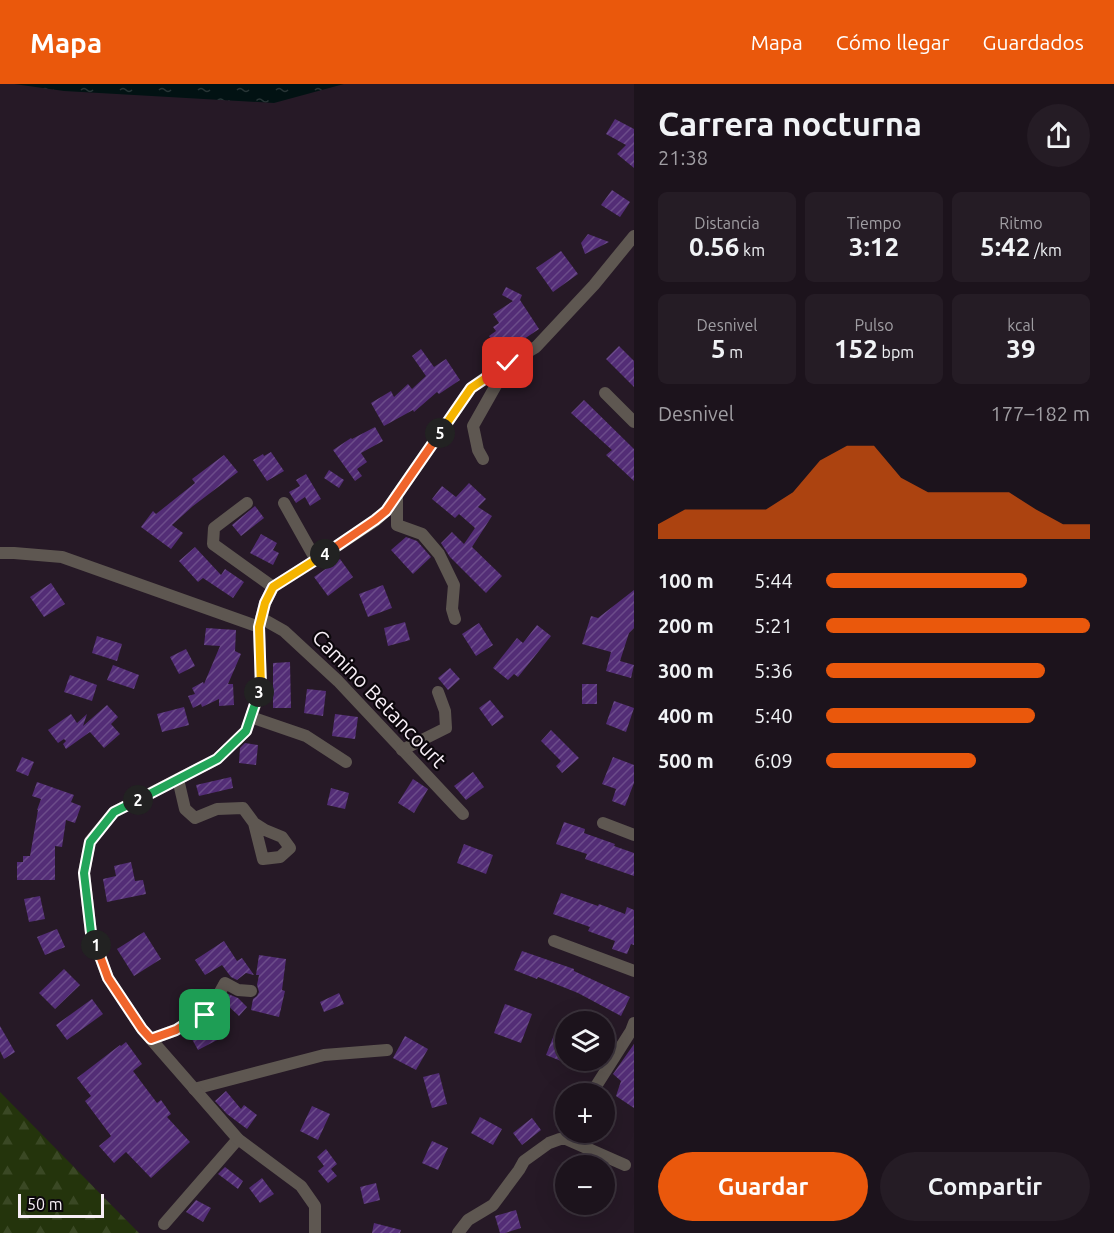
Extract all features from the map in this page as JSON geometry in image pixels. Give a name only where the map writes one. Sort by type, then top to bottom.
[{"type":"street","points":[[315,1233],[315,1206],[301,1186],[237,1139],[142,1029],[108,978],[91,933],[84,873],[90,842],[114,812],[217,759],[246,731],[261,687],[260,622],[265,603],[273,587],[386,511],[471,388],[536,347],[594,285],[634,236]]},
{"type":"street","points":[[483,459],[478,450],[473,426],[508,363]]},
{"type":"street","points":[[605,393],[634,422]]},
{"type":"street","points":[[397,495],[397,525],[422,534],[439,554],[454,585],[452,609],[455,619]]},
{"type":"street","points":[[247,503],[214,528],[213,544],[273,587]]},
{"type":"street","points":[[284,503],[316,560]]},
{"type":"street","name":"Camino Betancourt","points":[[0,553],[62,557],[284,631],[338,681],[463,814]]},
{"type":"street","points":[[402,750],[446,728],[445,711],[438,692]]},
{"type":"street","points":[[251,717],[306,735],[346,762]]},
{"type":"street","points":[[178,779],[185,809],[195,818],[217,809],[243,808],[254,823]]},
{"type":"street","points":[[603,823],[634,835]]},
{"type":"street","points":[[554,941],[634,971]]},
{"type":"street","points":[[151,1039],[176,1030],[205,1015],[225,983],[238,990],[251,991]]},
{"type":"street","points":[[598,1083],[634,1023]]},
{"type":"street","points":[[194,1089],[324,1055],[387,1050]]},
{"type":"street","points":[[164,1224],[237,1139]]},
{"type":"street","points":[[458,1233],[468,1220],[493,1205],[524,1161],[549,1143],[566,1139],[625,1165]]},
{"type":"green space","points":[[0,1092],[139,1233],[0,1233]]},
{"type":"water","points":[[14,84],[344,84],[274,103],[64,91]]},
{"type":"building","points":[[615,119],[634,129],[634,168],[617,154],[626,145],[606,134]]},
{"type":"building","points":[[612,190],[630,202],[620,217],[601,205]]},
{"type":"building","points":[[588,234],[609,242],[585,254],[581,243]]},
{"type":"building","points":[[561,251],[578,274],[553,292],[536,268]]},
{"type":"building","points":[[506,287],[522,295],[520,300],[539,329],[506,351],[501,344],[497,347],[489,336],[496,331],[493,327],[499,323],[493,314],[513,301],[502,295]]},
{"type":"building","points":[[619,346],[634,361],[634,387],[606,359]]},
{"type":"building","points":[[421,349],[434,367],[446,359],[460,380],[439,394],[437,392],[414,412],[413,410],[384,426],[371,403],[391,391],[394,397],[408,384],[412,389],[426,376],[412,356]]},
{"type":"building","points":[[584,400],[634,449],[634,481],[606,455],[612,450],[571,413]]},
{"type":"building","points":[[375,427],[383,441],[361,453],[367,462],[357,469],[362,476],[355,481],[333,450],[351,438]]},
{"type":"building","points":[[271,452],[284,471],[267,481],[253,460]]},
{"type":"building","points":[[224,455],[238,472],[172,525],[183,533],[171,549],[141,527],[153,511],[156,514],[195,483],[192,479]]},
{"type":"building","points":[[329,470],[344,480],[339,488],[324,478]]},
{"type":"building","points":[[306,474],[321,499],[310,506],[305,497],[296,503],[289,492],[300,486],[296,480]]},
{"type":"building","points":[[469,483],[486,499],[478,507],[492,516],[472,547],[502,576],[486,593],[450,557],[441,543],[452,532],[464,544],[475,528],[459,514],[455,518],[432,499],[442,486],[456,497]]},
{"type":"building","points":[[255,506],[264,518],[241,536],[232,525]]},
{"type":"building","points":[[261,534],[277,543],[273,550],[279,553],[273,565],[250,553]]},
{"type":"building","points":[[406,537],[417,541],[431,557],[413,574],[391,550]]},
{"type":"building","points":[[195,547],[221,575],[225,569],[244,582],[233,598],[203,578],[198,582],[179,561]]},
{"type":"building","points":[[340,559],[353,577],[328,596],[314,577]]},
{"type":"building","points":[[51,583],[65,604],[44,617],[30,597]]},
{"type":"building","points":[[383,585],[392,608],[368,617],[359,594]]},
{"type":"building","points":[[634,590],[634,628],[629,633],[620,661],[634,665],[631,678],[606,671],[611,652],[582,644],[591,616],[598,618]]},
{"type":"building","points":[[405,622],[410,640],[388,646],[384,628]]},
{"type":"building","points":[[479,623],[493,645],[476,656],[462,634]]},
{"type":"building","points":[[537,625],[551,636],[518,677],[514,674],[508,680],[493,668],[517,638],[523,643]]},
{"type":"building","points":[[206,628],[236,630],[235,651],[241,654],[228,684],[233,684],[234,705],[219,706],[219,699],[202,707],[201,704],[193,708],[188,696],[195,694],[192,688],[203,682],[204,684],[220,646],[204,645]]},
{"type":"building","points":[[97,636],[122,644],[117,661],[92,653]]},
{"type":"building","points":[[186,649],[195,666],[179,674],[170,657]]},
{"type":"building","points":[[290,662],[291,708],[273,708],[273,663]]},
{"type":"building","points":[[113,665],[139,675],[134,689],[107,680]]},
{"type":"building","points":[[450,668],[460,679],[448,690],[438,678]]},
{"type":"building","points":[[70,675],[97,685],[92,701],[64,692]]},
{"type":"building","points":[[582,684],[597,684],[597,704],[582,704]]},
{"type":"building","points":[[307,689],[326,691],[323,716],[304,713]]},
{"type":"building","points":[[490,700],[504,717],[492,726],[479,708]]},
{"type":"building","points":[[614,701],[634,708],[626,732],[606,724]]},
{"type":"building","points":[[107,705],[118,717],[111,724],[120,734],[104,748],[90,732],[66,749],[63,744],[66,741],[64,739],[58,743],[48,730],[71,714],[77,723],[87,714],[83,726]]},
{"type":"building","points":[[184,707],[189,725],[162,732],[157,714]]},
{"type":"building","points":[[335,714],[358,717],[355,739],[332,736]]},
{"type":"building","points":[[551,730],[579,758],[562,773],[556,766],[561,761],[541,741]]},
{"type":"building","points":[[245,743],[258,745],[256,765],[239,763],[240,748]]},
{"type":"building","points":[[22,757],[34,762],[28,776],[16,771]]},
{"type":"building","points":[[613,757],[634,765],[634,783],[625,806],[612,801],[616,789],[602,784]]},
{"type":"building","points":[[473,772],[484,787],[466,800],[454,786]]},
{"type":"building","points":[[231,777],[233,788],[199,796],[196,785]]},
{"type":"building","points":[[413,779],[428,789],[414,813],[398,803]]},
{"type":"building","points":[[37,782],[74,795],[71,802],[81,806],[75,823],[66,820],[62,847],[55,846],[55,880],[17,880],[17,862],[23,862],[23,856],[30,856],[37,810],[41,799],[32,796]]},
{"type":"building","points":[[331,788],[349,793],[345,809],[327,805]]},
{"type":"building","points":[[564,822],[585,829],[584,833],[634,853],[634,876],[585,859],[587,854],[556,844]]},
{"type":"building","points":[[464,844],[493,855],[486,874],[457,863]]},
{"type":"building","points":[[131,862],[135,881],[143,880],[146,894],[107,902],[103,879],[116,876],[114,866]]},
{"type":"building","points":[[561,893],[625,914],[627,907],[634,910],[634,945],[631,944],[627,954],[612,949],[615,941],[588,931],[590,927],[553,914]]},
{"type":"building","points":[[40,896],[45,919],[29,922],[24,899]]},
{"type":"building","points":[[57,929],[65,947],[45,955],[37,937]]},
{"type":"building","points":[[144,932],[161,959],[134,976],[117,949]]},
{"type":"building","points":[[224,941],[237,961],[242,958],[254,975],[246,973],[237,980],[231,977],[222,965],[205,975],[195,960]]},
{"type":"building","points":[[522,951],[574,969],[630,997],[621,1016],[578,993],[514,970]]},
{"type":"building","points":[[259,955],[286,959],[282,990],[285,991],[279,1017],[251,1010],[253,999],[259,992],[257,985],[259,975],[256,975]]},
{"type":"building","points":[[64,969],[80,985],[55,1009],[39,993]]},
{"type":"building","points":[[339,993],[344,1004],[324,1012],[320,1002]]},
{"type":"building","points":[[228,994],[238,998],[247,1007],[239,1016],[224,1002]]},
{"type":"building","points":[[92,999],[103,1014],[67,1040],[56,1025]]},
{"type":"building","points":[[505,1004],[532,1014],[521,1043],[494,1033]]},
{"type":"building","points":[[213,1021],[221,1038],[198,1050],[188,1032]]},
{"type":"building","points":[[0,1026],[15,1052],[4,1059],[0,1051]]},
{"type":"building","points":[[554,1035],[555,1035],[555,1059],[546,1055]]},
{"type":"building","points":[[405,1036],[428,1049],[416,1070],[393,1058]]},
{"type":"building","points":[[126,1042],[142,1064],[133,1071],[157,1103],[161,1100],[171,1114],[167,1117],[190,1142],[151,1178],[126,1152],[114,1163],[99,1146],[111,1136],[85,1101],[91,1096],[77,1078]]},
{"type":"building","points":[[634,1044],[634,1108],[616,1096],[621,1081],[613,1074]]},
{"type":"building","points":[[439,1073],[447,1104],[432,1108],[423,1077]]},
{"type":"building","points":[[226,1091],[241,1109],[244,1105],[257,1115],[247,1129],[227,1114],[215,1101]]},
{"type":"building","points":[[312,1106],[330,1114],[318,1140],[300,1131]]},
{"type":"building","points":[[480,1117],[502,1129],[493,1145],[471,1133]]},
{"type":"building","points":[[532,1118],[541,1130],[522,1145],[513,1133]]},
{"type":"building","points":[[432,1141],[448,1148],[438,1170],[422,1163]]},
{"type":"building","points":[[326,1149],[337,1164],[331,1169],[337,1176],[328,1183],[318,1171],[324,1166],[317,1157]]},
{"type":"building","points":[[225,1167],[243,1181],[238,1189],[218,1174]]},
{"type":"building","points":[[262,1178],[274,1194],[260,1203],[249,1188]]},
{"type":"building","points":[[376,1183],[380,1200],[364,1204],[360,1187]]},
{"type":"building","points":[[196,1200],[211,1208],[203,1222],[186,1212]]},
{"type":"building","points":[[516,1210],[521,1228],[500,1233],[495,1216]]},
{"type":"building","points":[[374,1223],[401,1230],[400,1233],[372,1233]]},
{"type":"route","points":[[205,1015],[176,1030],[151,1039],[108,978],[91,933],[84,873],[90,842],[114,812],[217,759],[246,731],[261,687],[259,627],[265,603],[273,587],[386,511],[471,388],[508,363]]}]
